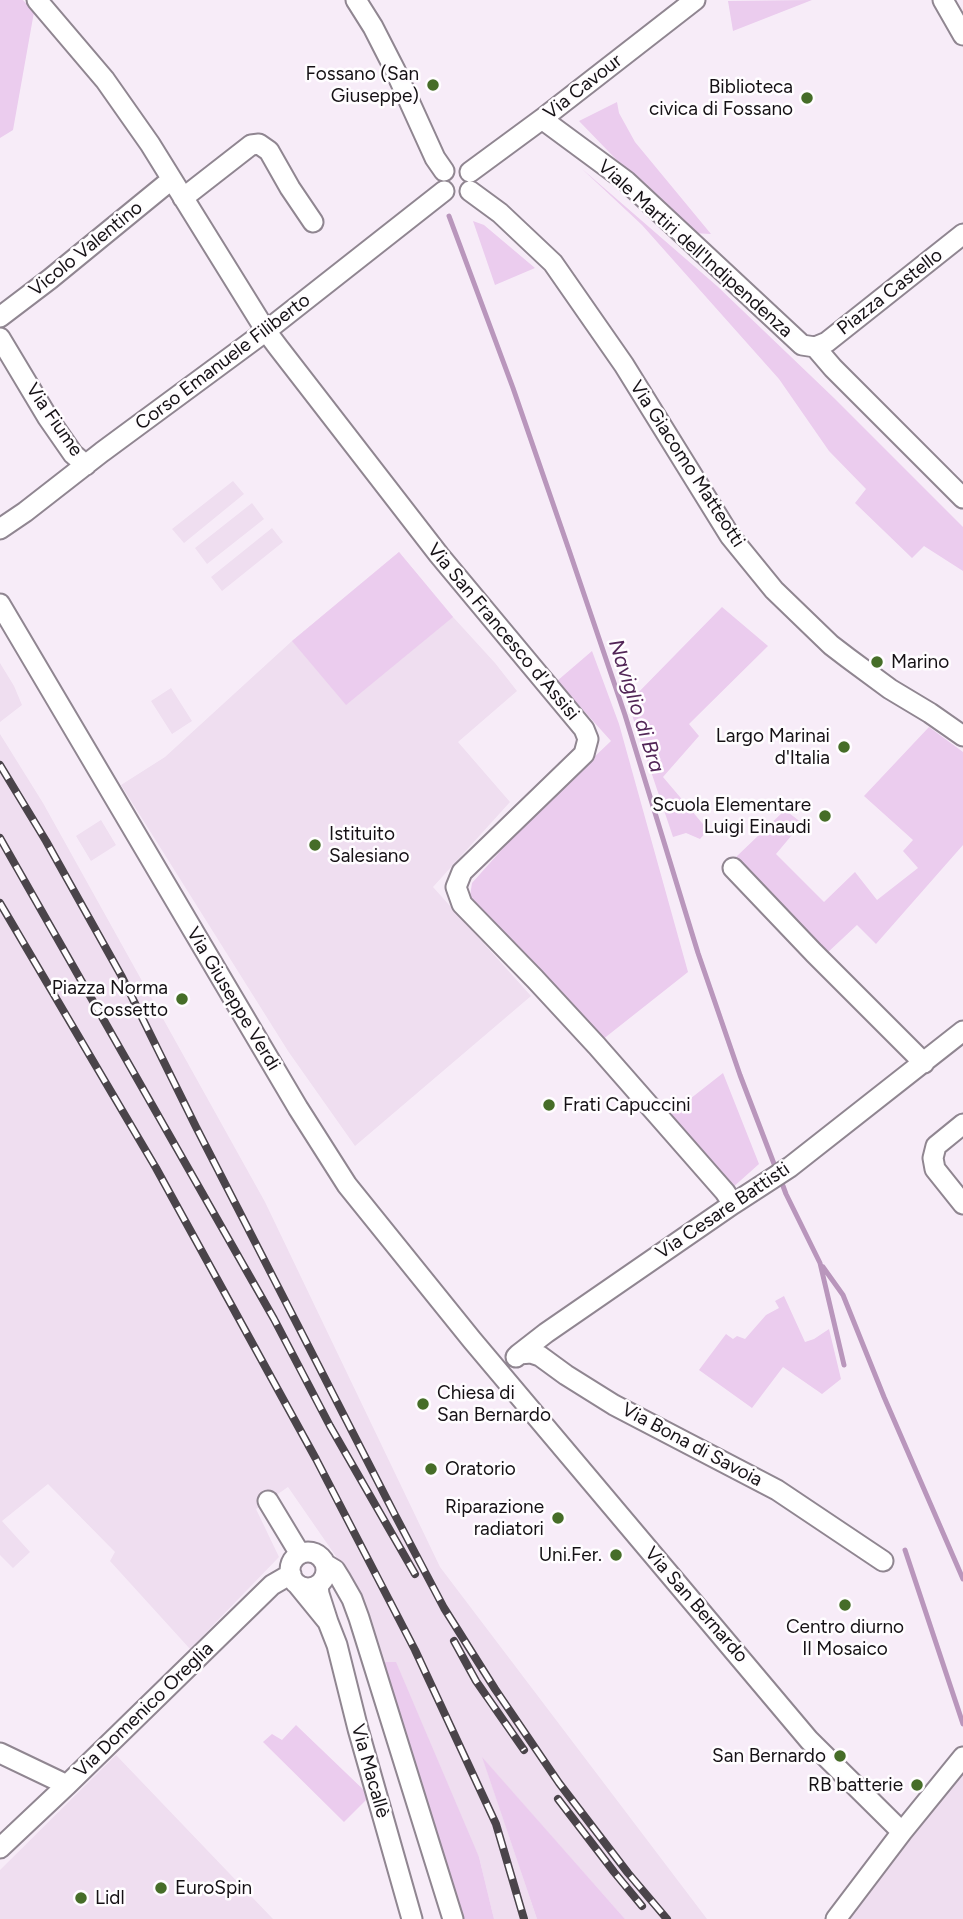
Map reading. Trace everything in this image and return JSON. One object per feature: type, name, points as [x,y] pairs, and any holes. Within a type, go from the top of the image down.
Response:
[{"type":"street","name":"Via San Francesco d'Assisi","points":[[37,0],[105,80],[150,144],[266,331],[439,555],[584,729],[588,739],[584,754],[462,872],[456,887],[461,904],[536,979],[597,1046],[733,1204]]},
{"type":"street","points":[[356,0],[384,49],[435,158],[444,171]]},
{"type":"street","points":[[943,0],[963,35]]},
{"type":"street","name":"Via Cavour","points":[[470,181],[484,163],[690,2]]},
{"type":"street","name":"Viale Martiri dell'Indipendenza","points":[[542,119],[626,181],[802,345],[815,347],[963,498]]},
{"type":"street","points":[[183,198],[251,145],[259,144],[266,148],[313,222]]},
{"type":"street","points":[[457,165],[462,166],[470,181],[457,197],[452,197],[444,191],[440,181],[444,171],[457,165]]},
{"type":"street","name":"Vicolo Valentino","points":[[0,317],[171,180]]},
{"type":"street","name":"Via Giacomo Matteotti","points":[[470,181],[553,263],[624,365],[730,536],[774,590],[839,652],[963,736]]},
{"type":"street","name":"Corso Emanuele Filiberto","points":[[0,528],[266,331],[444,191]]},
{"type":"street","name":"Piazza Castello","points":[[815,347],[827,342],[963,234]]},
{"type":"street","name":"Via Fiume","points":[[0,338],[48,418],[73,454],[86,464]]},
{"type":"street","name":"Via Giuseppe Verdi","points":[[0,604],[291,1097],[347,1185],[499,1370]]},
{"type":"street","points":[[733,867],[924,1063]]},
{"type":"street","name":"Via Cesare Battisti","points":[[519,1354],[777,1175],[963,1031]]},
{"type":"street","points":[[963,1124],[936,1146],[933,1158],[935,1169],[963,1204]]},
{"type":"street","name":"Via Bona di Savoia","points":[[519,1354],[531,1353],[540,1356],[614,1405],[777,1490],[883,1561]]},
{"type":"street","points":[[499,1370],[519,1354]]},
{"type":"street","name":"Via San Bernardo","points":[[499,1370],[809,1740],[902,1832]]},
{"type":"street","points":[[268,1500],[300,1554]]},
{"type":"street","points":[[312,1552],[323,1559],[325,1564],[326,1573],[318,1585],[307,1588],[294,1579],[292,1563],[300,1554],[312,1552]]},
{"type":"street","points":[[325,1564],[335,1570],[352,1599],[359,1618],[453,1919]]},
{"type":"street","name":"Via Macallè","points":[[294,1579],[328,1622]]},
{"type":"street","name":"Via Domenico Oreglia","points":[[0,1848],[272,1585],[294,1579]]},
{"type":"street","name":"Via Macallè","points":[[318,1585],[412,1919]]},
{"type":"street","points":[[0,1752],[67,1785]]},
{"type":"street","points":[[836,1919],[963,1757]]},
{"type":"shaded area","points":[[0,0],[23,0],[34,12],[13,130],[0,138]]},
{"type":"shaded area","points":[[812,0],[733,31],[728,1]]},
{"type":"shaded area","points":[[617,102],[619,113],[635,142],[711,234],[693,233],[638,182],[579,121]]},
{"type":"shaded area","points":[[581,168],[717,286],[963,527],[963,571],[924,546],[912,558],[855,503],[866,489],[829,451],[779,379],[642,225]]},
{"type":"shaded area","points":[[473,221],[484,225],[535,268],[495,285]]},
{"type":"shaded area","points":[[233,481],[244,494],[184,543],[172,529]]},
{"type":"shaded area","points":[[252,503],[264,519],[207,564],[195,548]]},
{"type":"shaded area","points":[[272,528],[283,542],[222,591],[211,577]]},
{"type":"shaded area","name":"Istituito Salesiano","points":[[399,552],[517,691],[458,742],[510,802],[433,887],[531,996],[355,1146],[288,1051],[121,785],[165,757],[292,641]]},
{"type":"shaded area","points":[[399,552],[453,617],[346,705],[292,641]]},
{"type":"shaded area","points":[[722,607],[768,646],[689,724],[699,736],[663,777],[708,830],[700,839],[686,833],[673,837],[628,703]]},
{"type":"shaded area","points":[[592,651],[619,724],[688,972],[602,1040],[470,896],[472,883],[530,818],[611,741],[557,681]]},
{"type":"shaded area","points":[[0,663],[22,705],[0,722]]},
{"type":"shaded area","points":[[171,688],[192,721],[172,734],[151,701]]},
{"type":"shaded area","points":[[929,727],[963,752],[963,845],[876,944],[857,925],[826,954],[736,857],[785,810],[802,823],[776,854],[824,902],[855,872],[877,900],[918,868],[903,851],[913,840],[864,796]]},
{"type":"shaded area","points":[[0,734],[43,803],[265,1202],[440,1567],[707,1919],[625,1919],[483,1759],[537,1919],[494,1919],[479,1857],[379,1662],[344,1568],[288,1487],[256,1509],[279,1557],[190,1649],[110,1561],[115,1552],[48,1484],[2,1521],[30,1552],[13,1568],[0,1555]]},
{"type":"shaded area","points":[[101,820],[116,845],[91,861],[76,836]]},
{"type":"shaded area","points":[[723,1073],[759,1164],[731,1189],[667,1117]]},
{"type":"shaded area","points":[[784,1296],[805,1342],[829,1329],[841,1379],[822,1394],[783,1367],[752,1408],[699,1370],[726,1334],[733,1339],[737,1336],[745,1339],[766,1315],[779,1308],[775,1301]]},
{"type":"shaded area","points":[[379,1662],[396,1662],[479,1857],[494,1919],[463,1919]]},
{"type":"shaded area","points":[[296,1725],[370,1796],[344,1822],[263,1742],[272,1734],[282,1740]]},
{"type":"shaded area","points":[[116,1755],[273,1919],[0,1919],[0,1870]]},
{"type":"shaded area","points":[[482,1757],[625,1919],[537,1919]]},
{"type":"shaded area","points":[[963,1773],[963,1919],[850,1919],[954,1783]]},
{"type":"waterway","name":"Naviglio di Bra","points":[[449,216],[569,550],[625,715],[698,953],[776,1169]]},
{"type":"waterway","name":"Naviglio di Bra","points":[[780,1178],[820,1263],[844,1365]]},
{"type":"waterway","points":[[823,1267],[843,1295],[963,1579]]},
{"type":"waterway","name":"Naviglio di Bra","points":[[905,1550],[963,1724]]},
{"type":"railway","points":[[0,765],[122,977],[196,1127],[444,1608],[559,1783],[667,1919]]},
{"type":"railway","points":[[0,838],[274,1319],[330,1426],[415,1574]]},
{"type":"railway","points":[[0,903],[156,1168],[316,1459],[415,1650],[496,1824],[524,1919]]},
{"type":"railway","points":[[454,1641],[476,1681],[524,1750]]},
{"type":"railway","points":[[558,1799],[642,1906]]},
{"type":"place","name":"Fossano (San Giuseppe)","points":[[433,85]]},
{"type":"place","name":"Biblioteca civica di Fossano","points":[[807,98]]},
{"type":"place","name":"Marino","points":[[877,662]]},
{"type":"place","name":"Largo Marinai d'Italia","points":[[844,747]]},
{"type":"place","name":"Scuola Elementare Luigi Einaudi","points":[[825,816]]},
{"type":"place","name":"Istituito Salesiano","points":[[315,845]]},
{"type":"place","name":"Piazza Norma Cossetto","points":[[182,999]]},
{"type":"place","name":"Frati Capuccini","points":[[549,1105]]},
{"type":"place","name":"Chiesa di San Bernardo","points":[[423,1404]]},
{"type":"place","name":"Oratorio","points":[[431,1469]]},
{"type":"place","name":"Riparazione radiatori","points":[[558,1518]]},
{"type":"place","name":"Uni.Fer.","points":[[616,1555]]},
{"type":"place","name":"Centro diurno Il Mosaico","points":[[845,1605]]},
{"type":"place","name":"San Bernardo","points":[[840,1756]]},
{"type":"place","name":"RB batterie","points":[[917,1785]]},
{"type":"place","name":"EuroSpin","points":[[161,1888]]},
{"type":"place","name":"Lidl","points":[[81,1898]]}]
